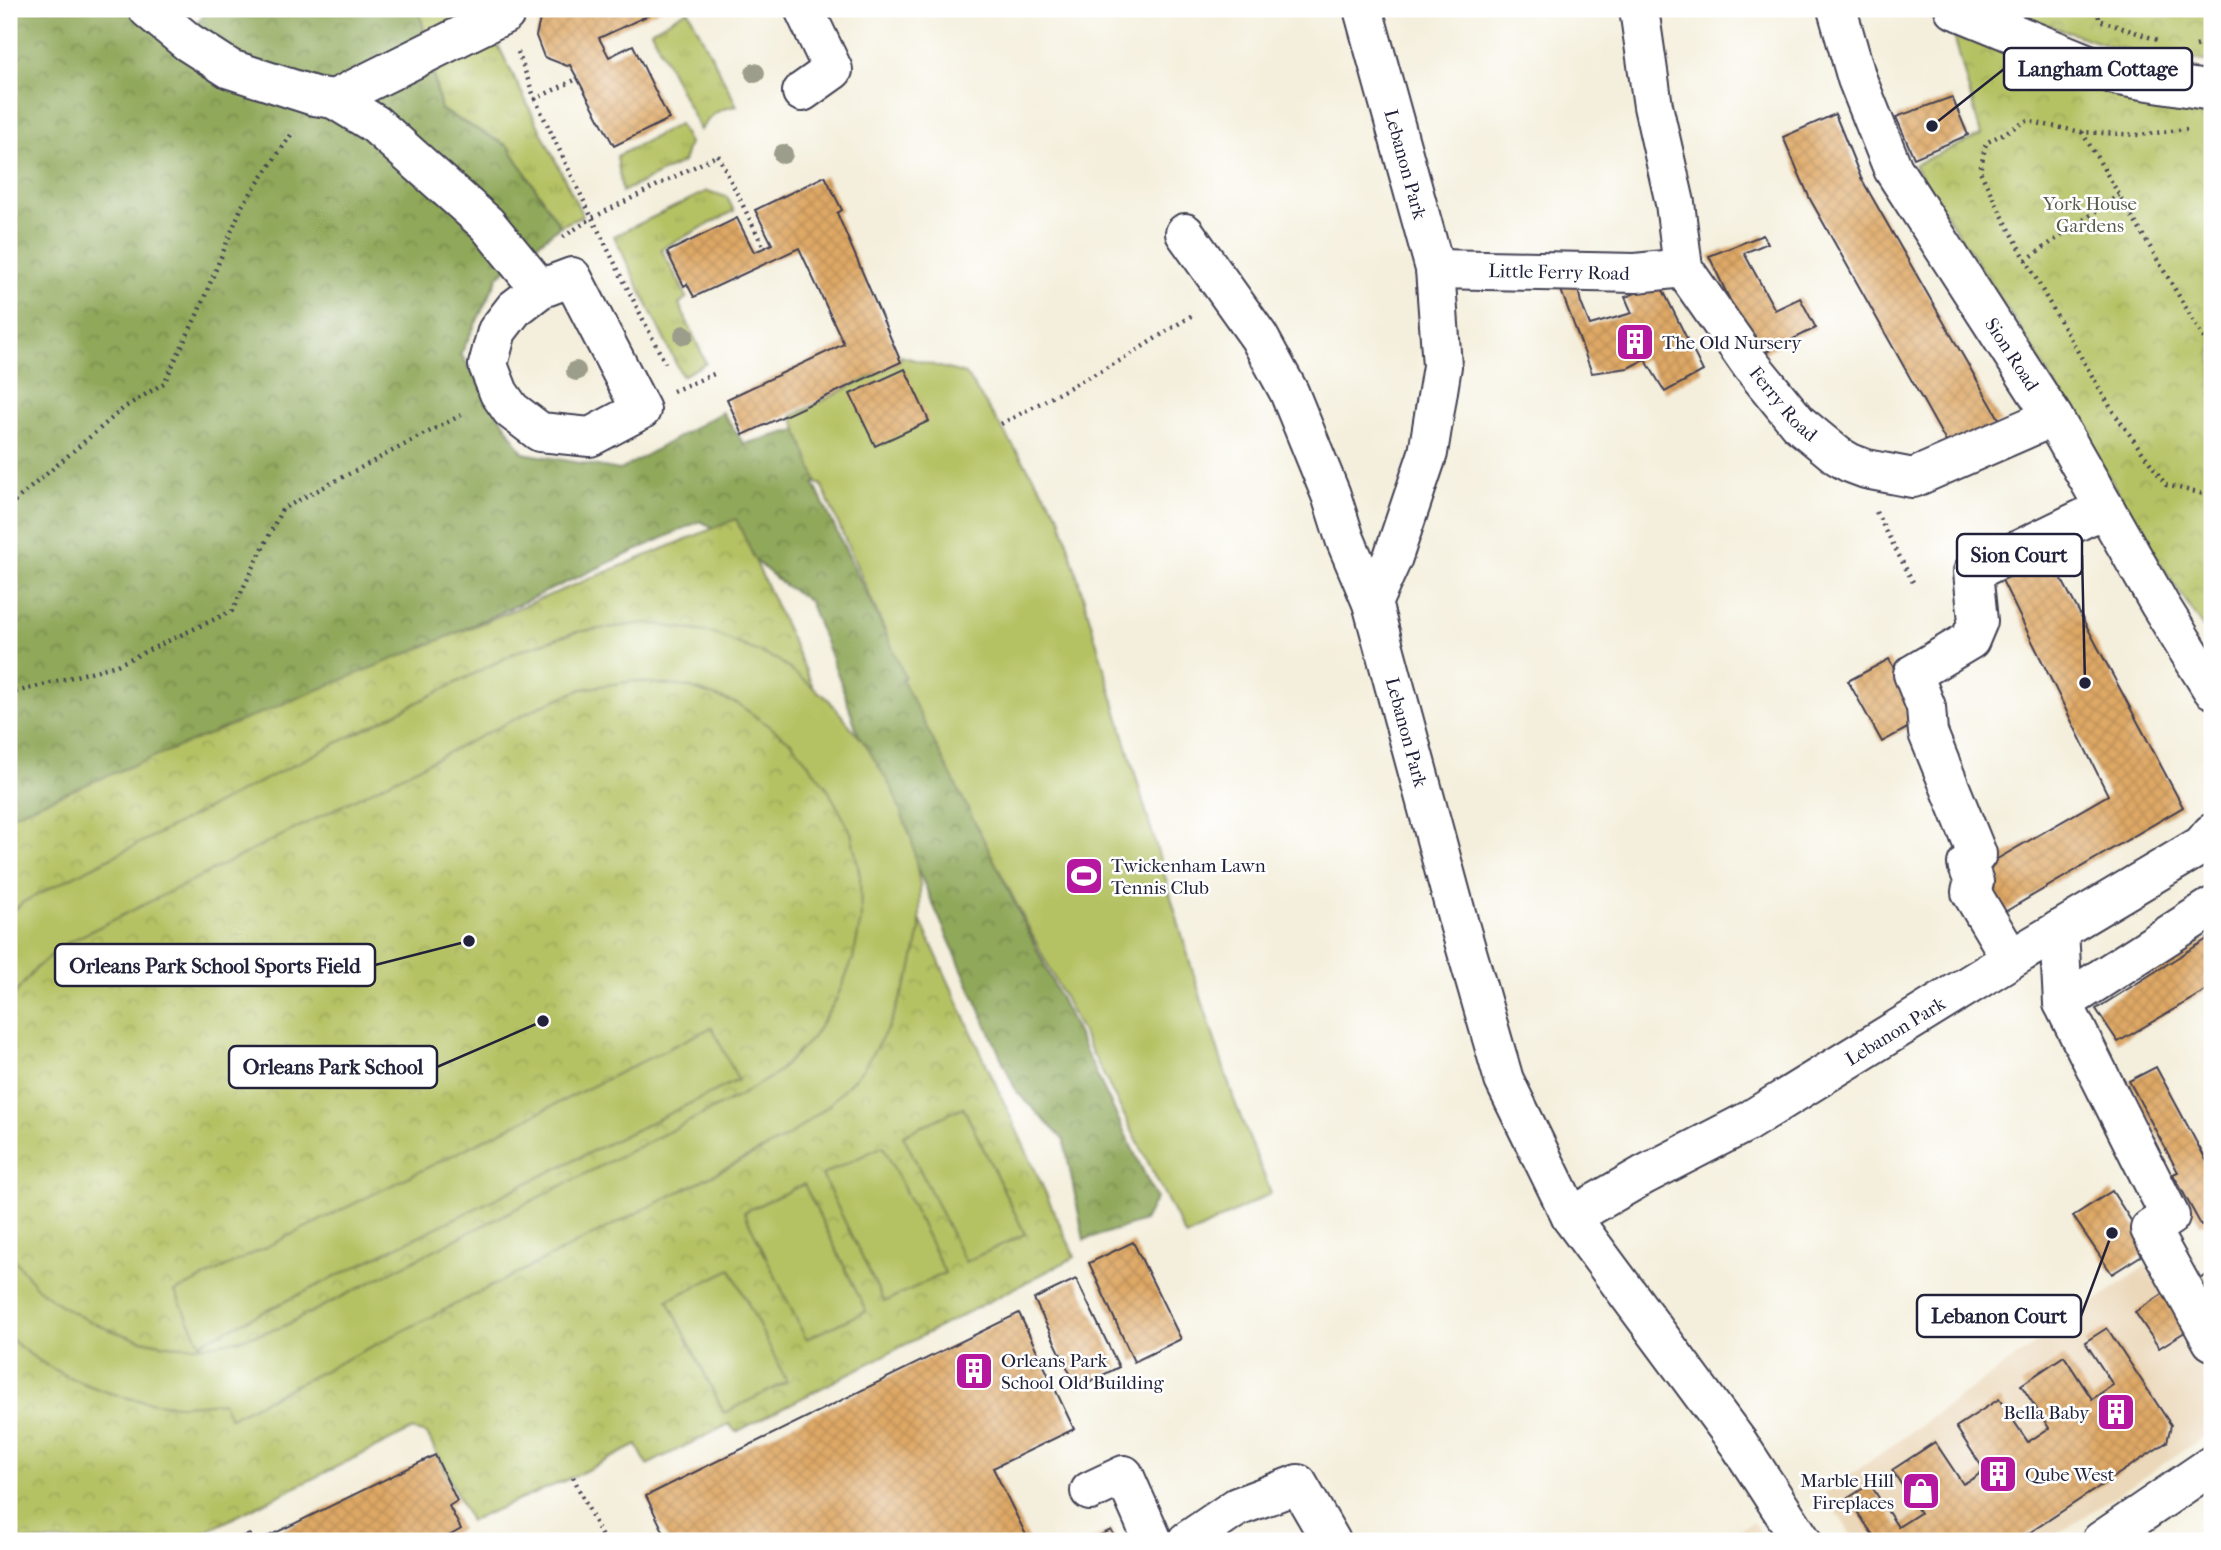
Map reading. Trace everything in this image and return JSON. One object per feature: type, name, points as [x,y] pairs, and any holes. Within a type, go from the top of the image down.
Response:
[{"type":"street","points":[[148,9],[188,42],[230,69],[324,97],[375,124],[487,224],[540,289]]},
{"type":"street","points":[[802,92],[833,70],[804,9]]},
{"type":"street","name":"Lebanon Park","points":[[1363,9],[1435,269],[1442,366],[1428,453],[1393,557],[1372,603]]},
{"type":"street","name":"Ferry Road","points":[[1639,9],[1653,106],[1675,203],[1683,268],[1749,365],[1798,423],[1850,463],[1866,469],[1913,478],[2053,417]]},
{"type":"street","name":"Sion Road","points":[[1837,9],[1857,79],[1892,169],[2053,417],[2160,605],[2212,689]]},
{"type":"street","points":[[1954,9],[2118,76],[2212,91]]},
{"type":"street","points":[[324,97],[505,14]]},
{"type":"street","name":"Lebanon Park","points":[[1185,233],[1224,284],[1259,337],[1289,392],[1372,603],[1504,1080],[1571,1217],[1739,1444],[1802,1541]]},
{"type":"street","name":"Little Ferry Road","points":[[1435,269],[1636,273],[1683,268]]},
{"type":"street","points":[[572,277],[641,410],[590,438],[540,432],[512,410],[499,393],[488,365],[497,331],[514,309],[540,289],[572,277]]},
{"type":"street","points":[[2011,959],[1971,892],[1974,882],[1967,864],[1977,854],[1928,733],[1926,707],[1913,674],[1970,640],[1978,621],[1973,572],[2105,508]]},
{"type":"street","name":"Lebanon Park","points":[[1571,1217],[1644,1175],[1747,1122],[2202,845],[2212,833]]},
{"type":"street","points":[[2063,1003],[2212,907]]},
{"type":"street","points":[[2059,930],[2063,1003],[2170,1216],[2150,1229],[2212,1341]]},
{"type":"street","points":[[2101,1541],[2212,1465]]},
{"type":"street","points":[[1090,1491],[1124,1475],[1153,1541]]},
{"type":"street","points":[[1187,1541],[1237,1507],[1298,1484],[1331,1541]]},
{"type":"path","points":[[2098,9],[2099,20],[2160,40]]},
{"type":"path","points":[[505,14],[535,99],[666,365]]},
{"type":"path","points":[[2194,47],[2212,42]]},
{"type":"path","points":[[535,99],[577,79]]},
{"type":"path","points":[[9,506],[125,407],[164,383],[197,315],[242,206],[324,97]]},
{"type":"path","points":[[2188,129],[2140,135],[2082,132],[2026,121],[1986,143],[1980,171],[2026,260],[2112,410],[2166,485],[2212,496]]},
{"type":"path","points":[[2082,132],[2210,343],[2212,352]]},
{"type":"path","points":[[565,236],[592,218],[718,155],[764,248]]},
{"type":"path","points":[[2026,260],[2119,195]]},
{"type":"path","points":[[1001,424],[1123,359],[1169,331],[1192,316],[1224,284]]},
{"type":"path","points":[[672,377],[678,389]]},
{"type":"path","points":[[9,694],[117,665],[232,611],[282,509],[499,393]]},
{"type":"path","points":[[1850,463],[1913,583]]},
{"type":"path","points":[[573,1477],[604,1541]]},
{"type":"shaded area","points":[[2155,1259],[2212,1358],[2212,1431],[2048,1541],[1855,1541],[1825,1493]]},
{"type":"shaded area","points":[[1753,1522],[1765,1541],[1720,1541]]},
{"type":"green space","points":[[9,9],[143,9],[179,47],[208,9],[419,9],[441,110],[508,146],[560,226],[499,275],[461,354],[523,453],[620,470],[722,412],[744,444],[818,424],[838,460],[814,484],[1156,1198],[1144,1221],[1084,1240],[1064,1140],[1016,1091],[859,737],[809,601],[784,585],[721,531],[700,521],[9,838]]},
{"type":"green space","points":[[419,9],[478,9],[425,34]]},
{"type":"green space","points":[[2002,9],[2212,9],[2212,62],[2111,47]]},
{"type":"green space","points":[[688,10],[737,106],[716,113],[700,130],[651,31]]},
{"type":"green space","name":"York House Gardens","points":[[1953,32],[2129,96],[2212,106],[2212,640],[2159,562],[2030,344],[1914,165],[1981,135]]},
{"type":"green space","points":[[493,35],[583,216],[560,226],[508,146],[441,110],[432,67]]},
{"type":"green space","points":[[679,124],[689,143],[683,162],[622,192],[617,156]]},
{"type":"green space","points":[[707,191],[727,197],[734,211],[661,249],[687,297],[679,304],[706,363],[682,376],[614,236]]},
{"type":"green space","name":"Twickenham Lawn Tennis Club","points":[[900,356],[966,374],[1060,517],[1192,969],[1234,1100],[1271,1193],[1186,1237],[902,679],[905,677],[821,484],[818,484],[792,416],[900,362]]},
{"type":"green space","points":[[736,519],[1075,1257],[736,1432],[729,1424],[647,1465],[637,1445],[573,1477],[470,1521],[427,1434],[411,1430],[187,1541],[11,1541],[9,816]]},
{"type":"green space","points":[[646,623],[713,633],[778,660],[829,700],[865,744],[892,789],[912,841],[920,885],[920,930],[911,972],[889,1026],[863,1069],[828,1106],[791,1134],[764,1149],[230,1418],[223,1402],[184,1405],[157,1403],[88,1385],[45,1364],[9,1337],[9,1251],[31,1281],[54,1301],[91,1322],[132,1337],[193,1346],[238,1340],[282,1327],[739,1096],[776,1074],[812,1038],[836,1000],[853,959],[861,919],[860,876],[851,832],[826,786],[791,742],[738,704],[688,687],[632,681],[582,689],[543,705],[67,943],[37,967],[9,1001],[9,915],[23,902],[519,651],[576,632]]},
{"type":"green space","points":[[712,1027],[738,1080],[200,1343],[175,1292]]},
{"type":"green space","points":[[963,1107],[1025,1234],[965,1262],[903,1135]]},
{"type":"green space","points":[[883,1146],[945,1273],[884,1302],[822,1175]]},
{"type":"green space","points":[[804,1184],[866,1311],[806,1339],[744,1212]]},
{"type":"green space","points":[[731,1269],[787,1382],[724,1413],[668,1300]]},
{"type":"building","points":[[555,9],[662,9],[599,38],[609,57],[633,45],[669,119],[614,146],[570,65],[544,57],[536,36],[541,15]]},
{"type":"building","points":[[1952,97],[1968,135],[1914,158],[1896,117]]},
{"type":"building","points":[[1835,114],[1861,178],[2001,422],[1950,449],[1810,199],[1783,137]]},
{"type":"building","points":[[825,176],[842,210],[837,213],[901,362],[743,435],[727,399],[844,344],[799,248],[694,297],[687,284],[684,286],[667,252],[737,218],[754,252],[764,248],[772,244],[755,210]]},
{"type":"building","points":[[1763,235],[1768,243],[1744,253],[1775,310],[1800,298],[1816,328],[1762,354],[1743,328],[1709,256]]},
{"type":"building","name":"The Old Nursery","points":[[1577,284],[1590,325],[1632,313],[1625,297],[1660,284],[1703,371],[1665,392],[1645,359],[1628,368],[1592,373],[1559,285]]},
{"type":"building","points":[[905,369],[929,421],[875,446],[850,394]]},
{"type":"building","points":[[2046,550],[2183,807],[2003,913],[1978,870],[2108,795],[1998,572]]},
{"type":"building","points":[[1889,659],[1922,720],[1882,742],[1848,681]]},
{"type":"building","points":[[2212,936],[2212,987],[2118,1042],[2096,1009]]},
{"type":"building","points":[[2156,1067],[2212,1171],[2212,1219],[2201,1225],[2173,1174],[2178,1172],[2129,1081]]},
{"type":"building","points":[[2112,1191],[2150,1250],[2112,1274],[2073,1216]]},
{"type":"building","points":[[1133,1242],[1181,1339],[1134,1362],[1089,1263]]},
{"type":"building","points":[[2212,1271],[2212,1318],[2190,1287]]},
{"type":"building","points":[[1076,1279],[1119,1367],[1077,1388],[1034,1299]]},
{"type":"building","points":[[2169,1290],[2193,1327],[2159,1348],[2135,1312]]},
{"type":"building","name":"Orleans Park School Old Building","points":[[1019,1313],[1074,1429],[993,1468],[1029,1541],[668,1541],[646,1496]]},
{"type":"building","points":[[2107,1328],[2171,1425],[2167,1442],[2017,1541],[1877,1541],[1848,1498],[1870,1484],[1898,1527],[1920,1513],[1892,1470],[1935,1442],[1963,1484],[1974,1478],[1984,1470],[1956,1427],[1999,1399],[2028,1442],[2049,1428],[2021,1385],[2064,1356],[2092,1399],[2113,1385],[2085,1342]]},
{"type":"building","points":[[435,1455],[457,1501],[449,1506],[461,1529],[440,1541],[269,1541],[267,1537]]},
{"type":"building","points":[[1111,1530],[1117,1541],[1088,1541]]},
{"type":"building","points":[[250,1534],[253,1541],[229,1541]]},
{"type":"place","name":"Langham Cottage","points":[[1932,126]]},
{"type":"place","name":"The Old Nursery","points":[[1635,342]]},
{"type":"place","name":"Sion Court","points":[[2085,683]]},
{"type":"place","name":"Twickenham Lawn Tennis Club","points":[[1084,876]]},
{"type":"place","name":"Orleans Park School Sports Field","points":[[469,941]]},
{"type":"place","name":"Orleans Park School","points":[[543,1021]]},
{"type":"place","name":"Lebanon Court","points":[[2112,1233]]},
{"type":"place","name":"Orleans Park School Old Building","points":[[974,1371]]},
{"type":"place","name":"Bella Baby","points":[[2116,1412]]},
{"type":"place","name":"Qube West","points":[[1998,1474]]},
{"type":"place","name":"Marble Hill Fireplaces","points":[[1921,1491]]}]
